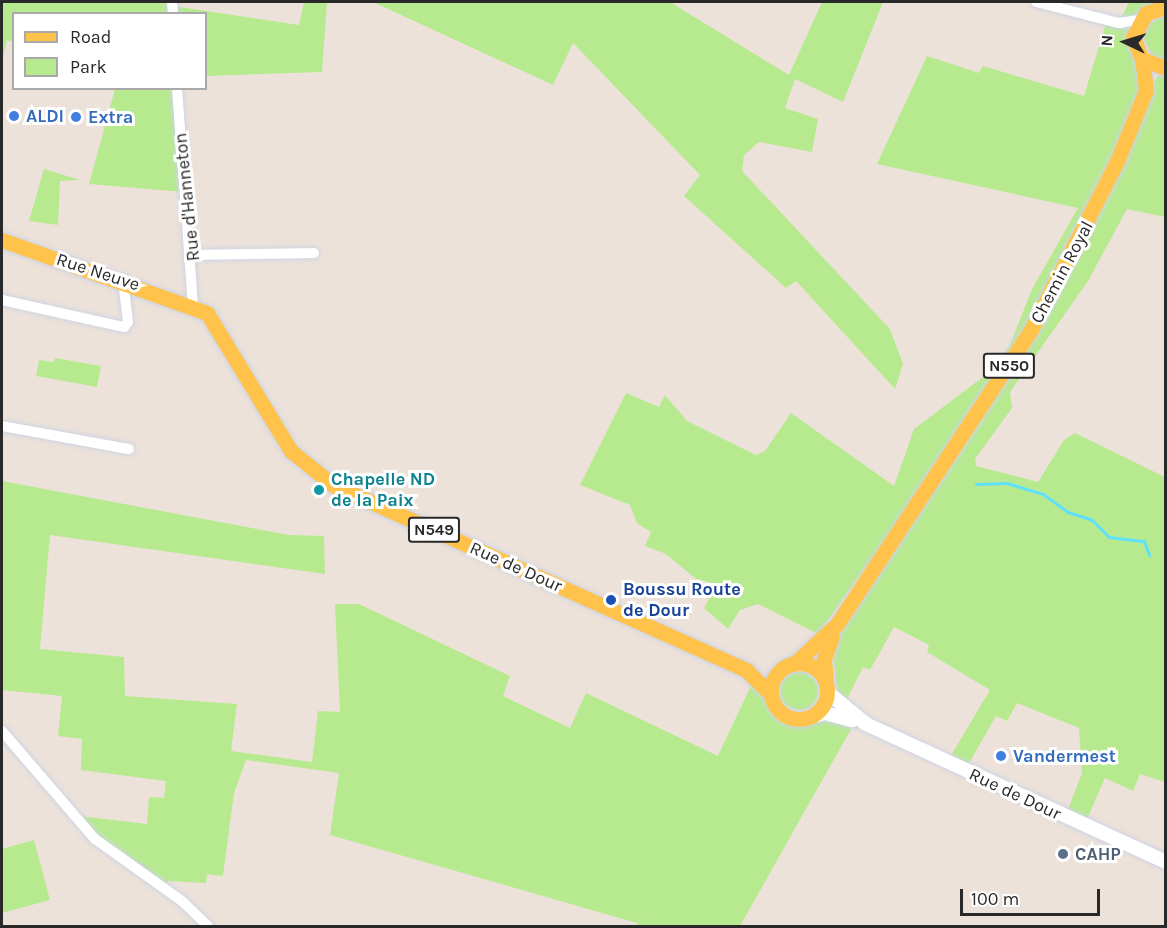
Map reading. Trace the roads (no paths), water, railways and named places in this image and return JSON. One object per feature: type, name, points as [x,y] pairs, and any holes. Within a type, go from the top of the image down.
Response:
[{"type":"main road","points":[[1146,90],[1142,59],[1133,37],[1139,20],[1165,6]]},
{"type":"main road","points":[[1142,59],[1166,68]]},
{"type":"main road","name":"Chemin Royal","points":[[826,687],[824,659],[837,624],[1031,330],[1095,209],[1146,90],[1166,68]]},
{"type":"main road","name":"Rue Neuve","points":[[2,240],[193,306]]},
{"type":"main road","name":"Rue de Dour","points":[[193,306],[211,317],[291,451],[316,475],[746,670],[771,694]]},
{"type":"main road","name":"Chemin Royal","points":[[789,666],[837,624]]},
{"type":"main road","points":[[789,666],[817,669],[826,687],[866,724],[835,714],[810,717],[784,715],[771,694],[789,666]]},
{"type":"main road","name":"Rue de Dour","points":[[746,670],[789,666]]},
{"type":"main road","points":[[810,717],[822,707],[826,687]]},
{"type":"main road","name":"Rue de Dour","points":[[866,724],[1166,862]]},
{"type":"street","points":[[1036,2],[1119,23],[1139,20]]},
{"type":"street","points":[[1119,23],[1133,37]]},
{"type":"street","name":"Rue d'Hanneton","points":[[177,90],[192,255],[193,306]]},
{"type":"street","points":[[192,255],[314,253]]},
{"type":"street","points":[[2,300],[124,327],[123,280]]},
{"type":"street","points":[[2,426],[129,449]]},
{"type":"street","points":[[2,731],[95,839],[182,901],[208,927]]},
{"type":"waterway","points":[[976,484],[1007,483],[1043,494],[1068,512],[1092,520],[1109,537],[1144,541],[1149,555]]},
{"type":"place","name":"ALDI","points":[[14,116]]},
{"type":"place","name":"Extra","points":[[76,117]]},
{"type":"place","name":"Chapelle ND de la Paix","points":[[319,490]]},
{"type":"place","name":"Boussu Route de Dour","points":[[611,600]]},
{"type":"place","name":"Vandermest","points":[[1001,756]]},
{"type":"place","name":"CAHP","points":[[1063,854]]}]
